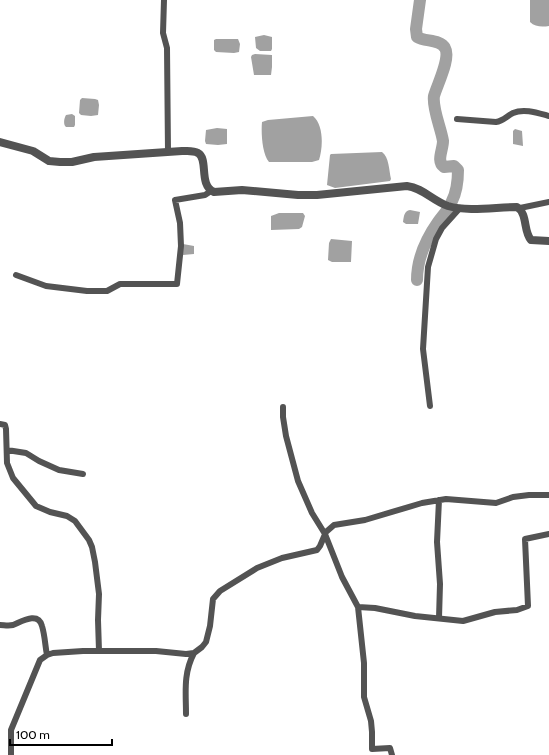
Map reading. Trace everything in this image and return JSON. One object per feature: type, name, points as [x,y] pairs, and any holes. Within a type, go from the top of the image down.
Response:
[{"type":"street","points":[[164,0],[163,33],[167,48],[166,94],[169,123],[168,152]]},
{"type":"street","points":[[457,119],[500,122],[513,114],[520,112],[539,113],[549,116]]},
{"type":"street","points":[[0,142],[33,151],[49,161],[60,162],[72,162],[90,157],[192,151],[201,155],[205,178],[211,191]]},
{"type":"street","points":[[16,276],[46,286],[87,291],[107,291],[120,284],[177,284],[181,246],[180,223],[175,200],[204,195],[211,191],[242,190],[298,195],[317,195],[407,186],[422,190],[443,204],[457,208],[520,208],[549,202]]},
{"type":"street","points":[[430,406],[423,349],[428,267],[436,239],[442,228],[457,208]]},
{"type":"street","points":[[520,208],[523,213],[528,237],[531,240],[549,241]]},
{"type":"street","points":[[283,407],[286,436],[298,481],[312,513],[325,534],[342,577],[358,608],[364,663],[364,697],[371,721],[372,749],[390,748],[392,755]]},
{"type":"street","points":[[0,424],[4,425],[6,429],[7,463],[13,478],[36,506],[50,512],[67,516],[75,522],[89,540],[94,554],[99,594],[99,651]]},
{"type":"street","points":[[7,450],[26,453],[39,462],[59,470],[83,474]]},
{"type":"street","points":[[186,714],[186,678],[189,664],[194,653],[206,642],[210,626],[213,599],[220,591],[257,568],[282,558],[317,550],[329,528],[334,525],[365,520],[438,500],[459,499],[496,503],[513,497],[529,494],[549,495]]},
{"type":"street","points":[[438,500],[437,542],[440,584],[438,618]]},
{"type":"street","points":[[358,608],[375,608],[415,616],[463,621],[495,612],[518,610],[528,606],[525,539],[549,534]]},
{"type":"street","points":[[0,625],[11,625],[31,618],[38,620],[42,626],[48,654]]},
{"type":"street","points":[[11,755],[11,730],[40,660],[48,654],[99,651],[194,653]]},
{"type":"shaded area","points":[[530,0],[549,0],[549,26],[534,25],[530,22]]},
{"type":"shaded area","points":[[264,35],[272,37],[271,51],[260,51],[256,48],[255,37]]},
{"type":"shaded area","points":[[238,39],[240,44],[239,52],[216,52],[214,50],[214,40]]},
{"type":"shaded area","points":[[255,54],[272,55],[271,75],[254,75],[251,57]]},
{"type":"shaded area","points":[[82,98],[98,100],[98,115],[81,115],[79,113],[80,100]]},
{"type":"shaded area","points":[[72,114],[75,116],[75,125],[74,127],[66,127],[64,123],[65,116]]},
{"type":"shaded area","points":[[313,116],[317,120],[322,137],[319,160],[312,162],[269,162],[263,148],[262,122],[268,120]]},
{"type":"shaded area","points":[[217,128],[227,129],[227,144],[206,144],[206,130]]},
{"type":"shaded area","points":[[515,129],[522,131],[523,146],[513,144],[513,131]]},
{"type":"shaded area","points":[[382,152],[387,160],[391,179],[390,181],[335,188],[327,185],[331,154]]},
{"type":"shaded area","points":[[410,210],[420,212],[418,224],[406,224],[403,222],[405,213]]},
{"type":"shaded area","points":[[279,213],[303,213],[305,216],[302,227],[299,229],[271,230],[271,216]]},
{"type":"shaded area","points":[[331,239],[352,241],[351,262],[332,262],[328,260],[329,243]]},
{"type":"shaded area","points":[[183,244],[194,246],[194,254],[183,255]]},
{"type":"waterway","points":[[417,280],[420,257],[426,242],[449,207],[454,197],[458,178],[458,170],[454,166],[444,167],[440,162],[443,141],[435,112],[434,96],[445,65],[446,52],[445,48],[440,43],[417,37],[416,29],[420,0]]}]
